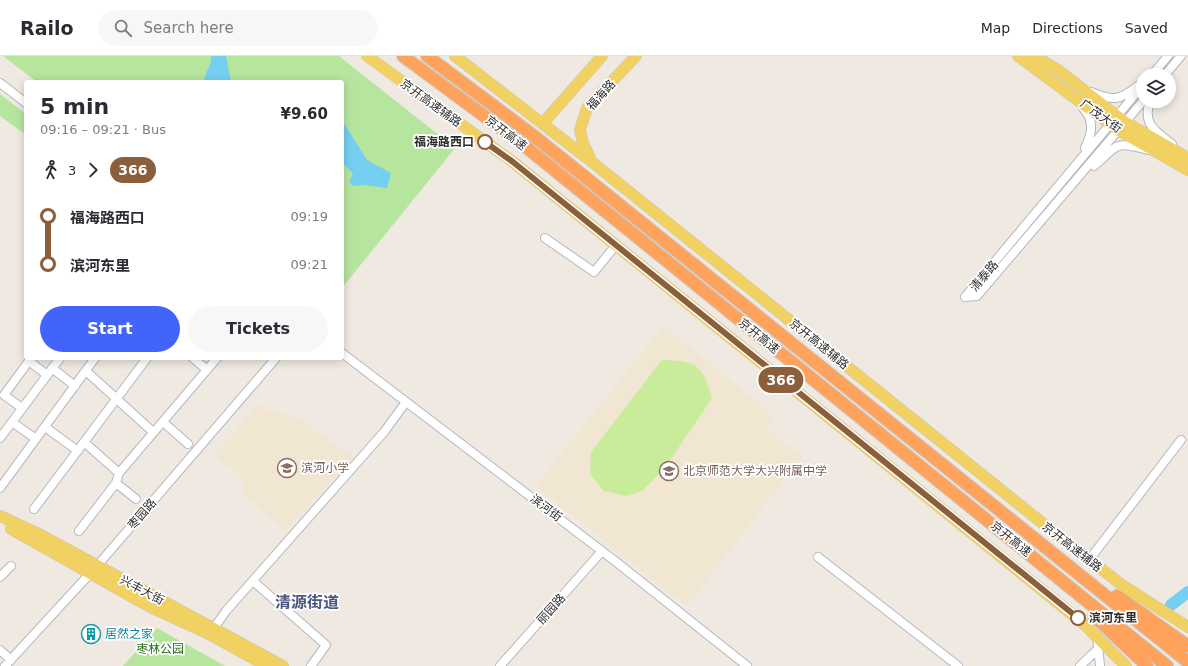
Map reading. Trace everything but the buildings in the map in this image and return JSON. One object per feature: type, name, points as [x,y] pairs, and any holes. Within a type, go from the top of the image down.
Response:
[{"type":"highway","name":"京开高速","points":[[403,56],[526,147],[1048,570],[1122,636],[1155,656],[1167,666]]},
{"type":"highway","name":"京开高速","points":[[427,56],[540,141],[1059,558],[1169,639]]},
{"type":"highway","points":[[1122,636],[1147,666]]},
{"type":"highway","points":[[1169,639],[1188,646]]},
{"type":"highway","points":[[1169,639],[1188,662]]},
{"type":"main road","name":"京开高速辅路","points":[[367,56],[513,162],[1097,636],[1126,666]]},
{"type":"main road","name":"京开高速辅路","points":[[455,56],[543,123],[1089,560],[1122,585],[1185,625]]},
{"type":"main road","name":"福海路","points":[[543,123],[602,56]]},
{"type":"main road","name":"福海路","points":[[592,162],[583,143],[580,130],[586,108],[636,56]]},
{"type":"main road","name":"广茂大街","points":[[1018,56],[1064,89],[1118,123],[1159,153],[1188,170]]},
{"type":"main road","name":"广茂大街","points":[[1034,56],[1058,70],[1118,123],[1188,157]]},
{"type":"main road","name":"兴丰大街","points":[[0,516],[93,570],[152,608],[207,633],[266,666]]},
{"type":"main road","name":"兴丰大街","points":[[0,523],[93,570],[214,628],[283,666]]},
{"type":"street","points":[[1157,68],[1168,56]]},
{"type":"street","points":[[1171,68],[1181,56]]},
{"type":"street","points":[[0,82],[24,102]]},
{"type":"street","points":[[1079,87],[1105,98],[1116,99],[1124,97],[1136,87]]},
{"type":"street","points":[[1064,89],[1090,115],[1092,124],[1090,138],[1079,160]]},
{"type":"street","name":"清泰路","points":[[1136,96],[1118,123],[1077,178],[977,296],[965,297],[1049,199],[1079,160],[1118,123],[1136,107]]},
{"type":"street","points":[[1148,108],[1148,121],[1153,128],[1188,157]]},
{"type":"street","points":[[1077,178],[1096,165],[1115,146],[1129,145],[1159,153]]},
{"type":"street","points":[[545,238],[594,272],[616,245]]},
{"type":"street","name":"滨河街","points":[[344,355],[602,551],[747,666]]},
{"type":"street","points":[[1,435],[59,360]]},
{"type":"street","points":[[0,488],[95,360]]},
{"type":"street","points":[[34,509],[145,360]]},
{"type":"street","points":[[195,360],[207,370]]},
{"type":"street","points":[[79,531],[116,483],[119,473],[215,360]]},
{"type":"street","name":"枣园路","points":[[8,663],[93,570],[274,360]]},
{"type":"street","points":[[22,408],[4,395],[29,362],[75,386]]},
{"type":"street","points":[[86,372],[153,432]]},
{"type":"street","points":[[214,628],[226,611],[384,432],[406,402]]},
{"type":"street","points":[[12,422],[36,438]]},
{"type":"street","points":[[164,422],[188,444]]},
{"type":"street","points":[[45,427],[78,451]]},
{"type":"street","points":[[1089,560],[1181,440]]},
{"type":"street","points":[[84,442],[119,473]]},
{"type":"street","points":[[116,483],[136,499]]},
{"type":"street","name":"丽园路","points":[[500,666],[602,551]]},
{"type":"street","points":[[818,557],[958,666]]},
{"type":"street","points":[[0,577],[10,566]]},
{"type":"street","points":[[253,581],[326,645],[311,666]]},
{"type":"street","points":[[1097,636],[1100,666]]},
{"type":"street","points":[[1080,666],[1098,649]]},
{"type":"street","points":[[0,650],[8,663]]},
{"type":"shaded area","name":"北京师范大学大兴附属中学","points":[[664,326],[774,416],[765,428],[802,456],[687,606],[536,486]]},
{"type":"shaded area","name":"滨河小学","points":[[259,404],[269,411],[294,416],[354,457],[285,530],[244,495],[243,479],[214,455]]},
{"type":"green space","points":[[3,56],[339,56],[455,148],[344,286],[344,80],[34,80]]},
{"type":"green space","points":[[0,94],[24,112],[24,134],[0,116]]},
{"type":"green space","points":[[662,360],[683,362],[696,367],[705,378],[712,398],[664,469],[642,491],[627,496],[604,491],[590,474],[591,452]]},
{"type":"green space","name":"枣林公园","points":[[157,628],[225,666],[123,666]]},
{"type":"water","points":[[211,56],[226,56],[231,80],[204,80]]},
{"type":"water","points":[[344,123],[367,160],[391,173],[387,188],[363,185],[354,186],[349,182],[353,174],[345,165]]},
{"type":"waterway","points":[[1171,605],[1188,592]]},
{"type":"bus line","name":"366","points":[[485,142],[513,162],[1078,618]]},
{"type":"place","name":"福海路西口","points":[[485,142]]},
{"type":"place","name":"滨河小学","points":[[287,468]]},
{"type":"place","name":"北京师范大学大兴附属中学","points":[[669,471]]},
{"type":"place","name":"滨河东里","points":[[1078,618]]},
{"type":"place","name":"居然之家","points":[[91,634]]},
{"type":"district","name":"清源街道","points":[[307,602]]}]
